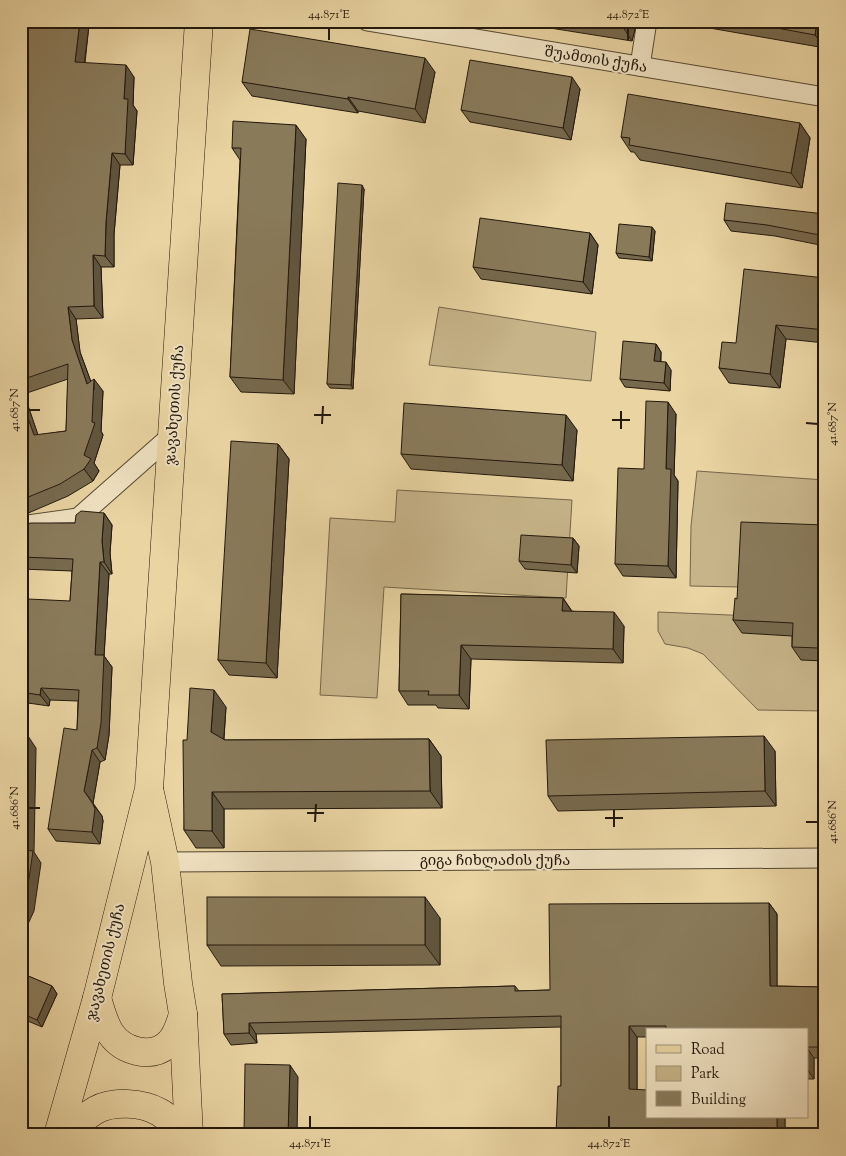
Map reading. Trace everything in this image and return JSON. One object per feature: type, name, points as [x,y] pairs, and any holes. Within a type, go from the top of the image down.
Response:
[{"type":"main road","name":"ჯავახეთის ქუჩა","points":[[58,1135],[97,998],[149,789],[199,21]]},
{"type":"main road","name":"ჯავახეთის ქუჩა","points":[[149,789],[165,862],[183,1014],[189,1135]]},
{"type":"main road","points":[[97,998],[104,1023],[112,1036],[126,1049],[149,1052],[166,1046],[178,1028],[183,1014]]},
{"type":"main road","points":[[66,1135],[80,1120],[97,1109],[111,1104],[145,1106],[160,1112],[172,1122],[180,1135]]},
{"type":"street","name":"შუამთის ქუჩა","points":[[367,21],[825,96]]},
{"type":"street","points":[[640,66],[647,21]]},
{"type":"street","points":[[21,526],[78,518],[172,435]]},
{"type":"street","name":"გიგა ჩიხლაძის ქუჩა","points":[[165,862],[825,858]]},
{"type":"green space","points":[[439,307],[596,332],[591,381],[429,365]]},
{"type":"green space","points":[[697,471],[825,480],[825,529],[740,587],[690,586],[691,526]]},
{"type":"green space","points":[[397,490],[572,500],[566,598],[384,587],[377,698],[320,695],[330,518],[395,522]]},
{"type":"green space","points":[[658,612],[825,619],[825,711],[758,710],[703,654],[688,648],[665,644],[658,631]]},
{"type":"building","points":[[21,21],[80,21],[75,62],[126,65],[124,99],[128,99],[125,154],[112,153],[105,256],[93,255],[94,306],[68,307],[72,340],[87,384],[94,379],[92,422],[95,423],[84,455],[91,459],[84,469],[60,484],[21,500],[21,399],[34,435],[66,431],[68,364],[21,380]]},
{"type":"building","points":[[584,21],[624,21],[623,27]]},
{"type":"building","points":[[739,21],[817,21],[815,35]]},
{"type":"building","points":[[250,29],[425,58],[415,109],[348,97],[348,99],[242,82]]},
{"type":"building","points":[[470,60],[572,77],[563,128],[461,110]]},
{"type":"building","points":[[628,94],[800,123],[791,173],[629,145],[630,138],[621,137]]},
{"type":"building","points":[[233,121],[296,125],[283,380],[230,377],[241,148],[232,148]]},
{"type":"building","points":[[338,183],[362,185],[351,385],[327,384]]},
{"type":"building","points":[[726,203],[825,214],[825,236],[767,225],[724,220]]},
{"type":"building","points":[[480,218],[590,233],[583,282],[473,267]]},
{"type":"building","points":[[619,224],[652,227],[649,257],[616,253]]},
{"type":"building","points":[[744,269],[825,278],[825,330],[776,325],[770,374],[719,368],[722,342],[736,343]]},
{"type":"building","points":[[623,341],[656,344],[654,361],[666,362],[664,383],[620,379]]},
{"type":"building","points":[[646,401],[668,402],[666,469],[671,469],[668,566],[615,564],[618,468],[644,469]]},
{"type":"building","points":[[404,403],[566,415],[562,465],[401,454]]},
{"type":"building","points":[[231,441],[278,444],[266,663],[218,660]]},
{"type":"building","points":[[81,511],[104,513],[102,541],[104,562],[100,562],[95,655],[104,655],[101,723],[97,748],[92,750],[84,791],[95,809],[92,832],[48,829],[64,728],[77,730],[79,690],[41,688],[40,695],[21,692],[21,634],[26,634],[28,599],[70,601],[73,559],[21,557],[21,524],[75,523],[76,515]]},
{"type":"building","points":[[741,522],[825,525],[825,623],[819,623],[818,648],[792,647],[793,623],[733,620],[735,598],[737,599]]},
{"type":"building","points":[[521,535],[573,538],[571,565],[519,561]]},
{"type":"building","points":[[401,594],[563,598],[562,611],[614,612],[613,649],[461,645],[459,695],[428,695],[429,691],[399,691]]},
{"type":"building","points":[[190,688],[214,690],[211,732],[225,740],[429,739],[430,791],[212,792],[212,831],[184,830],[183,740],[187,740]]},
{"type":"building","points":[[21,736],[28,736],[25,850],[33,851],[26,899],[21,910]]},
{"type":"building","points":[[764,736],[765,791],[548,796],[546,740]]},
{"type":"building","points":[[824,736],[825,736],[825,779]]},
{"type":"building","points":[[207,897],[425,897],[425,945],[207,945]]},
{"type":"building","points":[[769,903],[770,986],[824,987],[823,903],[825,903],[825,1047],[808,1047],[808,1028],[666,1028],[666,1026],[629,1026],[629,1089],[646,1090],[646,1118],[777,1118],[777,1135],[556,1134],[558,1086],[561,1086],[561,1016],[249,1023],[249,1033],[224,1034],[222,994],[515,986],[515,991],[550,990],[549,904]]},
{"type":"building","points":[[21,973],[52,986],[37,1020],[21,1013]]},
{"type":"building","points":[[245,1064],[290,1065],[288,1135],[244,1135]]}]
